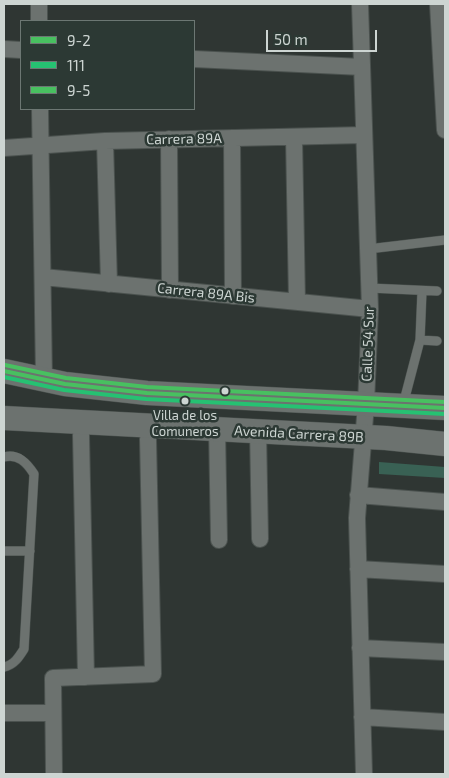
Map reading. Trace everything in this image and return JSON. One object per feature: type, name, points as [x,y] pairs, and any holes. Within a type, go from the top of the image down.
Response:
[{"type":"main road","points":[[4,371],[44,380],[147,394],[445,408]]},
{"type":"main road","name":"Avenida Carrera 89B","points":[[4,418],[362,437],[445,444]]},
{"type":"street","points":[[39,4],[39,20]]},
{"type":"street","name":"Calle 54 Sur","points":[[360,4],[370,309],[366,404],[357,518],[364,774]]},
{"type":"street","points":[[438,4],[445,130]]},
{"type":"street","points":[[4,49],[20,50]]},
{"type":"street","points":[[195,59],[362,67]]},
{"type":"street","points":[[40,110],[44,380]]},
{"type":"street","name":"Carrera 89A","points":[[4,148],[105,141],[364,135]]},
{"type":"street","points":[[294,137],[297,302]]},
{"type":"street","points":[[232,138],[233,296]]},
{"type":"street","points":[[169,139],[170,290]]},
{"type":"street","points":[[105,141],[109,284]]},
{"type":"street","name":"Carrera 89A Bis","points":[[43,277],[370,309]]},
{"type":"street","points":[[217,429],[219,540]]},
{"type":"street","points":[[258,431],[260,539]]},
{"type":"street","points":[[81,436],[86,677]]},
{"type":"street","points":[[54,774],[53,678],[153,674],[148,439]]},
{"type":"street","points":[[358,494],[445,502]]},
{"type":"street","points":[[358,569],[445,574]]},
{"type":"street","points":[[360,648],[445,652]]},
{"type":"street","points":[[4,714],[53,713]]},
{"type":"street","points":[[362,716],[445,722]]},
{"type":"lane","points":[[368,249],[445,240]]},
{"type":"lane","points":[[369,288],[437,291]]},
{"type":"lane","points":[[403,406],[420,340],[422,291]]},
{"type":"lane","points":[[420,340],[437,341]]},
{"type":"lane","points":[[4,457],[19,458],[27,463],[34,474],[24,649],[18,659],[10,666],[4,667]]},
{"type":"lane","points":[[4,551],[30,551]]},
{"type":"green space","points":[[379,462],[445,467],[445,478],[379,474]]},
{"type":"transit line","name":"9-5","points":[[5,365],[66,378],[147,387],[445,402]]},
{"type":"transit line","name":"9-2","points":[[4,371],[65,384],[147,393],[445,408]]},
{"type":"transit line","name":"111","points":[[4,377],[64,390],[146,399],[445,414]]},
{"type":"place","name":"Villa de los Comuneros","points":[[185,401]]}]
